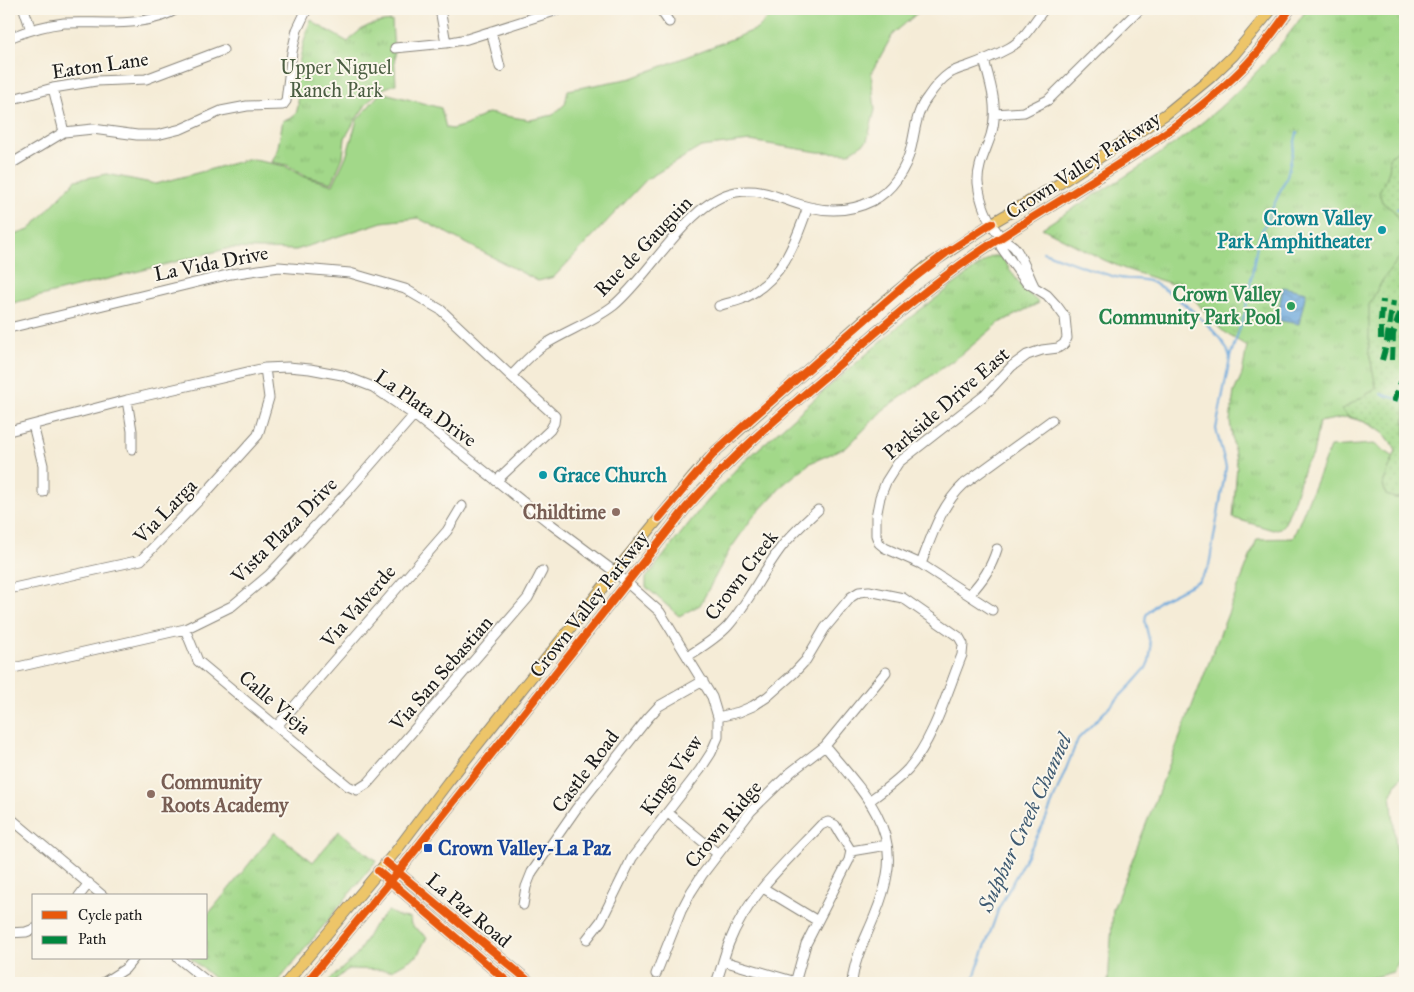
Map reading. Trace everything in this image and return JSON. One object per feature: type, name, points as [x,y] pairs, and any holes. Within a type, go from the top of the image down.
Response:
[{"type":"main road","name":"Crown Valley Parkway","points":[[286,983],[386,862],[615,572],[716,451],[906,284],[946,253],[992,223],[1059,184],[1166,114],[1233,56],[1272,9]]},
{"type":"main road","name":"Crown Valley Parkway","points":[[306,983],[398,872],[686,508],[737,454],[913,300],[1001,238],[1126,160],[1192,113],[1243,68],[1290,9]]},
{"type":"main road","name":"La Paz Road","points":[[386,862],[531,983]]},
{"type":"main road","name":"La Paz Road","points":[[378,871],[509,983]]},
{"type":"street","points":[[24,9],[31,30]]},
{"type":"street","points":[[9,38],[31,30],[63,23],[111,24],[145,20],[177,9]]},
{"type":"street","points":[[9,165],[64,132],[93,129],[137,135],[157,135],[181,129],[221,111],[247,106],[283,105],[286,102],[290,64],[297,30],[306,9]]},
{"type":"street","points":[[440,9],[446,43]]},
{"type":"street","points":[[395,48],[467,39],[558,9]]},
{"type":"street","points":[[660,9],[668,22]]},
{"type":"street","name":"Rue de Gauguin","points":[[511,376],[542,346],[613,306],[633,286],[696,213],[714,200],[735,192],[762,191],[808,207],[831,210],[852,208],[873,201],[889,189],[902,171],[911,149],[916,124],[925,100],[950,73],[1011,48],[1023,38],[1044,9]]},
{"type":"street","points":[[995,114],[1024,112],[1048,100],[1140,9]]},
{"type":"street","points":[[491,31],[500,67]]},
{"type":"street","name":"Eaton Lane","points":[[9,100],[53,88],[96,81],[146,79],[223,50]]},
{"type":"street","points":[[984,60],[992,87],[995,114],[991,135],[981,158],[978,182],[983,206],[1001,238]]},
{"type":"street","points":[[53,88],[64,132]]},
{"type":"street","points":[[719,306],[741,299],[766,284],[784,264],[795,243],[808,207]]},
{"type":"street","name":"Parkside Drive East","points":[[920,564],[885,548],[878,543],[876,535],[876,517],[880,497],[886,482],[898,463],[978,401],[1012,366],[1027,355],[1042,350],[1058,348],[1064,344],[1067,338],[1065,317],[1058,306],[1034,286],[1014,247],[1001,238]]},
{"type":"street","name":"La Vida Drive","points":[[9,328],[231,274],[279,267],[350,273],[405,289],[441,310],[555,416],[550,430],[496,480]]},
{"type":"street","name":"La Plata Drive","points":[[9,431],[127,400],[265,368],[310,368],[342,375],[373,387],[414,415],[628,582],[660,612],[712,697],[718,717]]},
{"type":"street","name":"Via Larga","points":[[9,588],[141,560],[258,435],[269,398],[265,368]]},
{"type":"street","points":[[127,400],[132,431],[132,449]]},
{"type":"street","name":"Vista Plaza Drive","points":[[9,668],[185,629],[232,606],[269,575],[347,492],[414,415]]},
{"type":"street","points":[[992,610],[920,564],[941,512],[954,494],[964,484],[1052,420]]},
{"type":"street","points":[[33,425],[43,465],[43,492]]},
{"type":"street","name":"Via Valverde","points":[[277,726],[447,531],[462,506]]},
{"type":"street","name":"Crown Creek","points":[[688,656],[727,627],[740,611],[782,546],[818,510]]},
{"type":"street","points":[[969,595],[984,579],[997,549]]},
{"type":"street","name":"Via San Sebastian","points":[[357,790],[368,783],[528,598],[542,571]]},
{"type":"street","name":"Kings View","points":[[587,940],[602,921],[632,858],[711,754],[718,737],[718,717],[739,712],[753,706],[768,696],[806,660],[825,628],[851,597],[859,592],[869,591],[903,598],[959,637],[963,644],[962,655],[930,734],[921,751],[894,783],[869,801]]},
{"type":"street","name":"Calle Vieja","points":[[185,629],[198,660],[348,786],[357,790]]},
{"type":"street","name":"Crown Ridge","points":[[656,974],[681,911],[691,892],[718,854],[751,811],[791,772],[825,746],[886,672]]},
{"type":"street","name":"Castle Road","points":[[523,905],[526,887],[532,872],[576,809],[648,718],[660,706],[703,681]]},
{"type":"street","points":[[825,746],[869,801],[884,828],[887,845],[888,875],[878,908],[858,953],[852,983]]},
{"type":"street","points":[[668,813],[718,854]]},
{"type":"street","points":[[9,817],[101,894]]},
{"type":"street","points":[[716,983],[728,943],[747,908],[821,824],[828,822],[835,825],[851,851],[850,860],[824,911],[816,920],[806,944],[796,982],[723,961]]},
{"type":"street","points":[[851,851],[887,845]]},
{"type":"street","points":[[81,894],[89,884]]},
{"type":"street","points":[[763,888],[816,920]]},
{"type":"street","points":[[9,934],[32,930]]},
{"type":"street","points":[[104,983],[125,969],[132,960]]},
{"type":"street","points":[[181,960],[210,983]]},
{"type":"green space","points":[[777,9],[922,9],[893,34],[871,73],[875,110],[867,141],[849,153],[818,152],[750,141],[701,147],[647,179],[554,277],[538,281],[418,218],[382,222],[296,250],[230,248],[9,304],[9,237],[29,230],[76,180],[107,174],[156,184],[249,159],[285,166],[302,176],[333,185],[347,154],[357,120],[381,92],[441,108],[446,128],[452,129],[466,125],[488,113],[530,120],[553,115],[565,104],[568,90],[632,78],[757,29]]},
{"type":"green space","points":[[1307,9],[1405,9],[1405,498],[1395,498],[1386,495],[1383,484],[1396,451],[1387,435],[1365,422],[1347,417],[1319,422],[1313,455],[1305,465],[1285,523],[1280,528],[1273,530],[1233,518],[1237,465],[1230,421],[1234,392],[1242,374],[1247,346],[1225,333],[1214,323],[1185,288],[1125,269],[1042,228],[1145,164],[1204,121],[1260,68]]},
{"type":"green space","name":"Upper Niguel Ranch Park","points":[[311,19],[316,24],[348,42],[367,26],[392,21],[396,84],[380,90],[368,102],[356,119],[345,138],[343,157],[332,183],[305,176],[287,165],[272,162],[277,152],[283,120],[292,118],[296,112],[298,104],[296,87],[298,69]]},
{"type":"green space","points":[[1405,143],[1405,498],[1395,498],[1386,495],[1383,484],[1396,451],[1393,446],[1380,430],[1349,416],[1341,410],[1376,387],[1369,352],[1369,305],[1382,281],[1399,258],[1403,250],[1404,239],[1401,225],[1394,211],[1382,202],[1379,192],[1389,171],[1389,158]]},
{"type":"green space","points":[[992,256],[1001,256],[1021,286],[1039,303],[999,323],[962,354],[883,410],[847,447],[810,463],[784,484],[753,517],[729,551],[700,605],[679,616],[646,587],[646,578],[697,513],[738,467],[900,325]]},
{"type":"green space","points":[[1374,444],[1405,464],[1405,771],[1391,793],[1405,949],[1393,972],[1367,979],[1333,980],[1330,983],[1108,983],[1113,909],[1257,539],[1293,538],[1330,447]]},
{"type":"green space","points":[[339,831],[376,861],[277,983],[220,983],[192,960],[208,960],[208,915],[275,832],[313,862]]},
{"type":"green space","points":[[388,911],[400,917],[410,918],[411,925],[427,937],[417,956],[392,970],[348,969],[332,983],[326,983],[357,955],[374,925]]},
{"type":"water","name":"Crown Valley Community Park Pool","points":[[1283,287],[1306,292],[1299,324],[1277,320]]},
{"type":"waterway","points":[[1230,357],[1245,313],[1258,240],[1287,176],[1297,133]]},
{"type":"waterway","points":[[1397,209],[1405,208]]},
{"type":"waterway","name":"Sulphur Creek Channel","points":[[972,983],[999,908],[1045,821],[1078,739],[1146,668],[1151,648],[1145,622],[1146,615],[1159,601],[1199,581],[1209,566],[1226,467],[1216,429],[1230,358],[1226,348],[1209,326],[1172,294],[1151,282],[1110,276],[1043,252]]},
{"type":"waterway","points":[[1401,260],[1405,262]]},
{"type":"waterway","points":[[1381,394],[1405,401]]},
{"type":"marked path","points":[[1392,360],[1393,334],[1405,299]]},
{"type":"marked path","points":[[1381,339],[1383,300]]},
{"type":"marked path","points":[[1382,360],[1387,342],[1393,301]]},
{"type":"marked path","points":[[1394,402],[1401,382]]},
{"type":"cycle path","points":[[306,983],[398,872],[686,508],[721,471],[794,403],[929,288],[1023,223],[1154,141],[1215,94],[1256,54],[1290,9]]},
{"type":"cycle path","points":[[659,518],[716,451],[750,420],[906,284],[946,253],[992,223]]},
{"type":"cycle path","points":[[386,862],[531,983]]},
{"type":"cycle path","points":[[378,871],[509,983]]},
{"type":"place","name":"Crown Valley Park Amphitheater","points":[[1382,230]]},
{"type":"place","name":"Crown Valley Community Park Pool","points":[[1291,306]]},
{"type":"place","name":"Grace Church","points":[[543,475]]},
{"type":"place","name":"Childtime","points":[[616,512]]},
{"type":"place","name":"Community Roots Academy","points":[[151,794]]},
{"type":"place","name":"Crown Valley-La Paz","points":[[428,848]]}]
